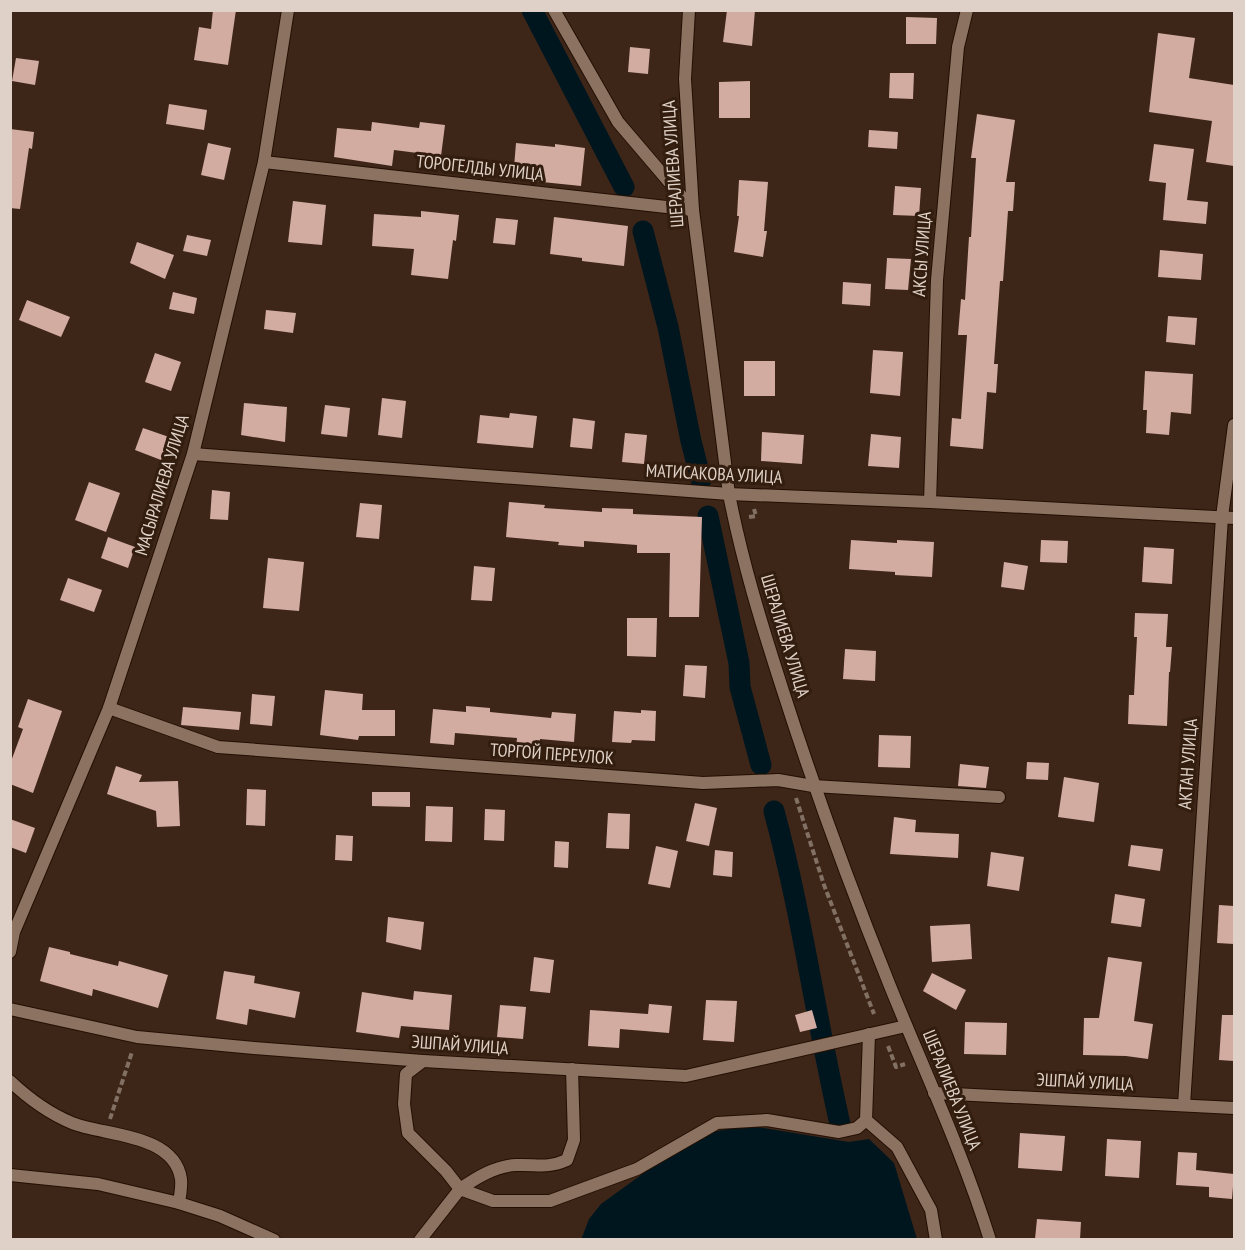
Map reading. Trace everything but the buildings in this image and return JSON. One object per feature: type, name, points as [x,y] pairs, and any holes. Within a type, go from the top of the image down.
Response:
[{"type":"street","name":"МАСЫРАЛИЕВА УЛИЦА","points":[[10,952],[14,932],[109,708],[193,454],[264,162],[288,10]]},
{"type":"street","points":[[554,10],[618,122],[693,210]]},
{"type":"street","name":"ШЕРАЛИЕВА УЛИЦА","points":[[689,10],[685,79],[693,210],[729,494],[736,530],[758,611],[813,786],[866,927],[934,1093],[990,1239]]},
{"type":"street","name":"АКСЫ УЛИЦА","points":[[930,502],[937,280],[958,47],[967,10]]},
{"type":"street","name":"ТОРОГЕЛДЫ УЛИЦА","points":[[264,162],[693,210]]},
{"type":"street","name":"АКТАН УЛИЦА","points":[[1184,1105],[1234,425]]},
{"type":"street","name":"МАТИСАКОВА УЛИЦА","points":[[193,454],[729,494],[1228,518]]},
{"type":"street","name":"ТОРГОЙ ПЕРЕУЛОК","points":[[109,708],[218,747],[703,783],[778,780],[813,786],[999,796]]},
{"type":"street","name":"ЭШПАЙ УЛИЦА","points":[[10,1009],[137,1037],[254,1048],[686,1076],[906,1026]]},
{"type":"street","points":[[423,1060],[406,1074],[404,1104],[408,1133],[446,1171],[460,1189],[494,1201],[550,1201],[638,1169],[717,1123],[767,1120],[839,1132],[856,1128],[866,1120],[869,1034]]},
{"type":"street","points":[[420,1239],[460,1189],[481,1175],[513,1165],[552,1167],[567,1160],[574,1140],[572,1070]]},
{"type":"street","points":[[10,1081],[28,1099],[74,1124],[136,1138],[158,1148],[173,1160],[181,1179],[179,1203]]},
{"type":"street","name":"ЭШПАЙ УЛИЦА","points":[[934,1093],[1234,1108]]},
{"type":"street","points":[[866,1120],[897,1147],[931,1210],[936,1239]]},
{"type":"street","points":[[10,1175],[98,1184],[179,1203],[220,1216],[274,1239]]},
{"type":"path","points":[[749,517],[756,516],[754,505]]},
{"type":"path","points":[[795,796],[824,885],[874,1014]]},
{"type":"path","points":[[106,1130],[137,1037]]},
{"type":"path","points":[[887,1046],[896,1067],[905,1064]]},
{"type":"path","points":[[940,1052],[949,1076]]},
{"type":"water","points":[[746,1125],[849,1142],[869,1139],[894,1163],[917,1239],[581,1240],[589,1219],[601,1204],[673,1152],[709,1133]]},
{"type":"waterway","points":[[532,10],[624,187]]},
{"type":"waterway","points":[[643,231],[668,327],[701,480]]},
{"type":"waterway","points":[[708,516],[739,663],[740,687],[761,765]]},
{"type":"waterway","points":[[774,811],[793,889],[840,1124]]}]
